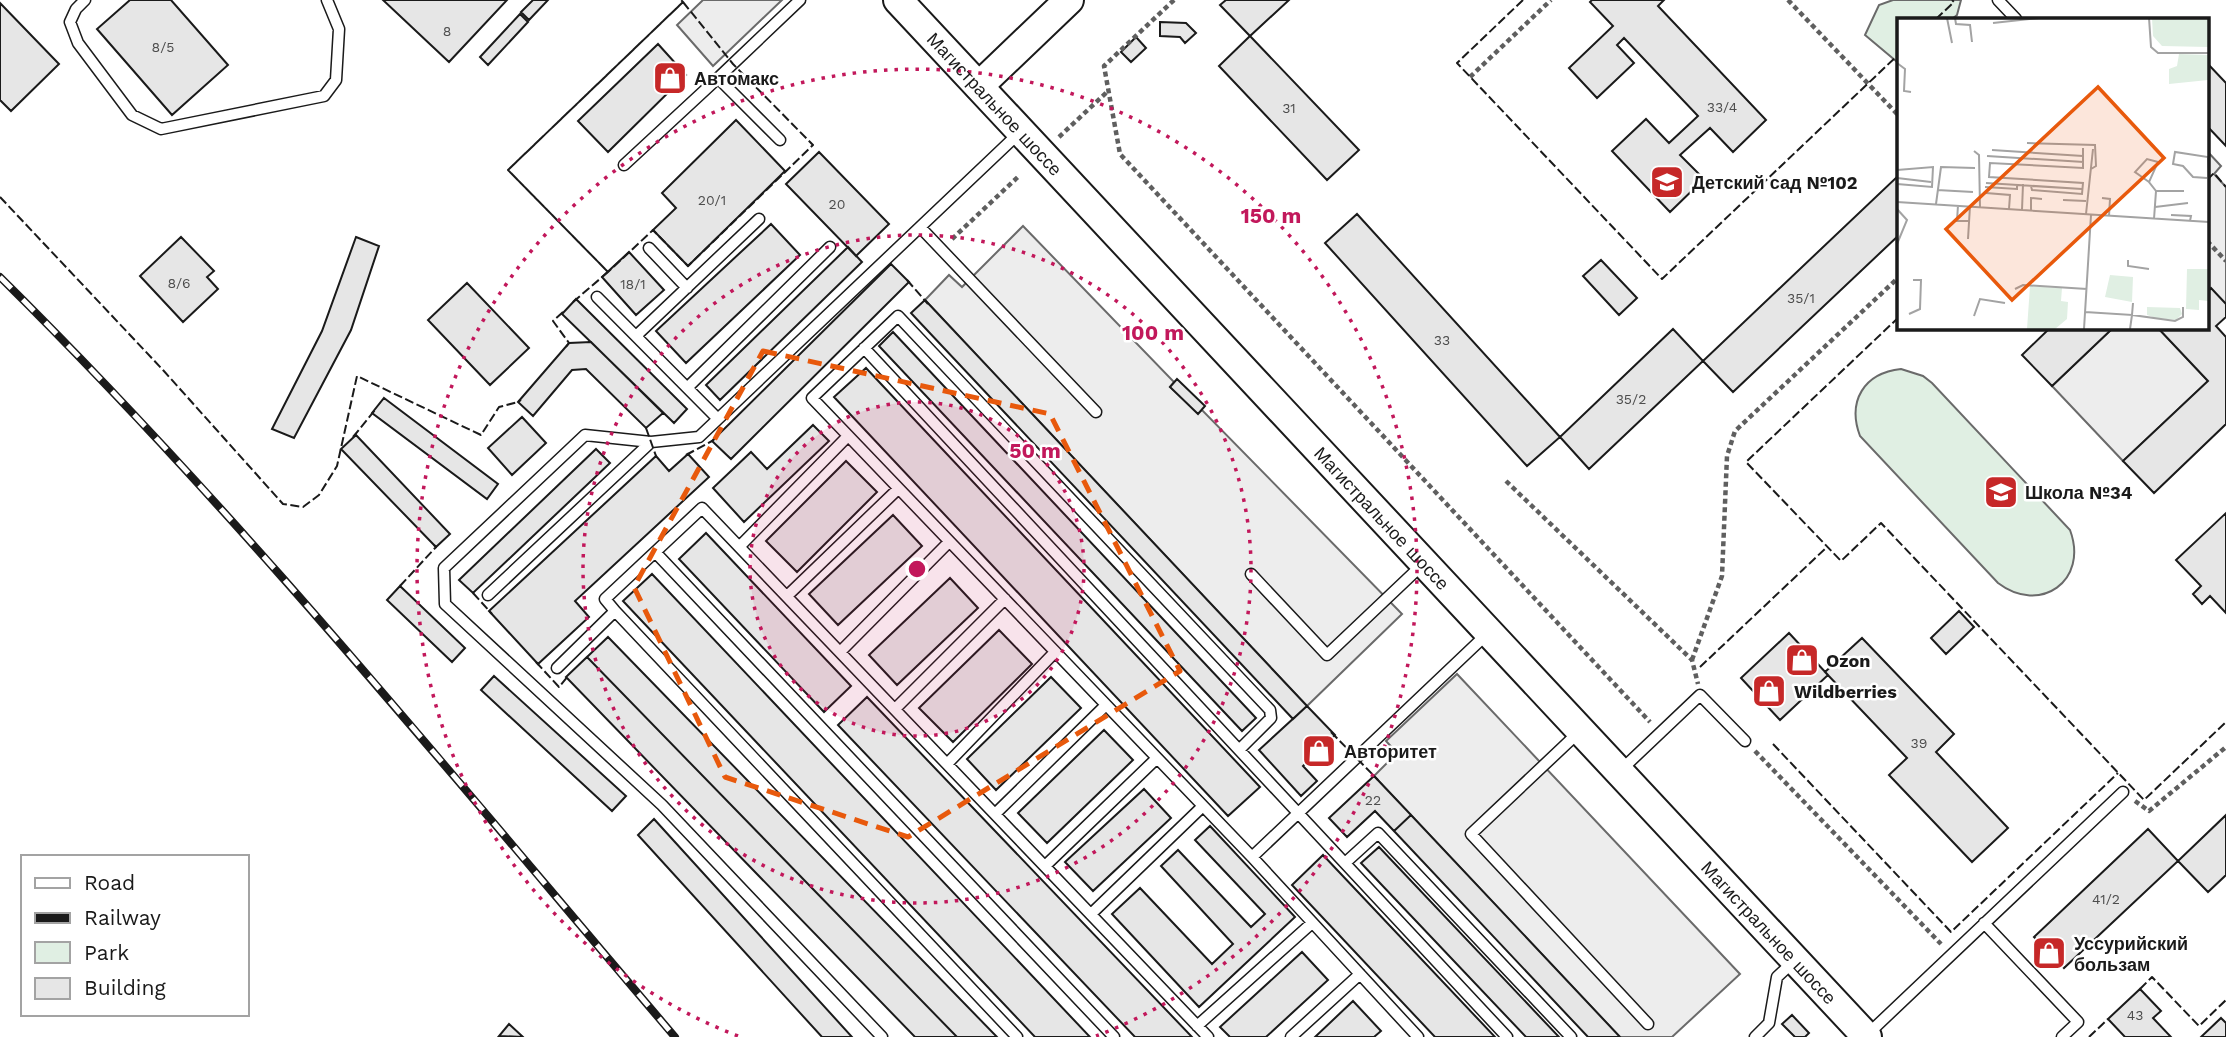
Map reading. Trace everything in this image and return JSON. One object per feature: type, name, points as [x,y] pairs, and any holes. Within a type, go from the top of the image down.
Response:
[{"type":"main road","name":"Магистральное шоссе","points":[[898,0],[1866,1037]]},
{"type":"main road","points":[[979,86],[1069,0]]},
{"type":"lane","points":[[85,0],[76,9],[70,22],[78,43],[132,115],[161,129],[324,96],[336,80],[339,29],[327,0]]},
{"type":"lane","points":[[624,165],[800,0]]},
{"type":"lane","points":[[1998,0],[2015,18]]},
{"type":"lane","points":[[718,78],[780,140]]},
{"type":"lane","points":[[882,1037],[662,805],[445,604],[444,568],[585,435],[651,442],[699,438],[1021,131]]},
{"type":"lane","points":[[637,335],[759,219]]},
{"type":"lane","points":[[920,228],[1096,412]]},
{"type":"lane","points":[[688,387],[830,247]]},
{"type":"lane","points":[[649,248],[687,288]]},
{"type":"lane","points":[[597,297],[718,419]]},
{"type":"lane","points":[[1240,749],[1271,718],[1270,710],[898,316],[812,398],[1252,857],[1418,1037]]},
{"type":"lane","points":[[864,348],[1507,1037]]},
{"type":"lane","points":[[740,546],[848,436]]},
{"type":"lane","points":[[488,594],[651,442]]},
{"type":"lane","points":[[787,596],[898,489]]},
{"type":"lane","points":[[1017,1037],[605,599],[702,508],[1208,1037]]},
{"type":"lane","points":[[841,652],[949,542]]},
{"type":"lane","points":[[655,552],[1114,1037]]},
{"type":"lane","points":[[1251,574],[1327,655],[1424,564]]},
{"type":"lane","points":[[895,709],[1005,600]]},
{"type":"lane","points":[[557,668],[615,611]]},
{"type":"lane","points":[[1252,857],[1488,633]]},
{"type":"lane","points":[[947,764],[1055,652]]},
{"type":"lane","points":[[1619,772],[1700,695],[1745,741]]},
{"type":"lane","points":[[995,814],[1106,705]]},
{"type":"lane","points":[[1580,731],[1471,834],[1648,1024]]},
{"type":"lane","points":[[1045,866],[1157,758]]},
{"type":"lane","points":[[1866,1037],[2123,792]]},
{"type":"lane","points":[[1091,914],[1203,806]]},
{"type":"lane","points":[[1345,863],[1378,833],[1571,1037]]},
{"type":"lane","points":[[1197,1026],[1312,923]]},
{"type":"lane","points":[[1984,923],[2078,1022],[2062,1037]]},
{"type":"lane","points":[[1755,1037],[1769,1023],[1777,977],[1794,961]]},
{"type":"lane","points":[[1291,1037],[1360,974]]},
{"type":"lane","points":[[1400,1037],[1410,1028]]},
{"type":"path","points":[[1174,0],[1104,66],[1120,154],[1660,733]]},
{"type":"path","points":[[1470,77],[1551,0]]},
{"type":"path","points":[[1788,0],[1897,114]]},
{"type":"path","points":[[1058,138],[1108,91]]},
{"type":"path","points":[[941,250],[1020,175]]},
{"type":"path","points":[[2208,242],[2226,261]]},
{"type":"path","points":[[1700,695],[1692,660],[1722,576],[1727,456],[1735,431],[1897,279]]},
{"type":"path","points":[[1506,481],[1692,660]]},
{"type":"path","points":[[1745,741],[1951,954]]},
{"type":"path","points":[[2123,792],[2148,811],[2226,747]]},
{"type":"highlighted area","points":[[763,351],[1050,414],[1180,671],[908,837],[725,777],[634,587]]},
{"type":"green space","points":[[1893,0],[1961,0],[1957,15],[1953,18],[1897,18],[1896,61],[1865,35],[1879,5]]},
{"type":"green space","points":[[1901,369],[1923,376],[1932,383],[2070,530],[2074,548],[2073,564],[2067,578],[2057,588],[2044,594],[2030,595],[2014,592],[1998,583],[1860,436],[1856,411],[1862,391],[1877,376]]},
{"type":"shaded area","points":[[703,0],[782,0],[713,66],[677,25]]},
{"type":"shaded area","points":[[2208,152],[2221,166],[2214,174],[2226,187],[2226,304],[2211,289],[2208,292]]},
{"type":"shaded area","points":[[1023,226],[1174,382],[1170,387],[1198,413],[1202,410],[1402,614],[1307,706],[925,300],[949,275],[962,287]]},
{"type":"shaded area","points":[[2112,329],[2159,329],[2208,381],[2123,461],[2052,386]]},
{"type":"shaded area","points":[[1457,674],[1740,974],[1672,1037],[1620,1037],[1374,776],[1397,753],[1386,741]]},
{"type":"building","points":[[130,0],[171,0],[228,65],[172,115],[97,29]]},
{"type":"building","points":[[383,0],[507,0],[449,62]]},
{"type":"building","points":[[533,0],[548,0],[529,20],[521,12]]},
{"type":"building","points":[[1226,0],[1289,0],[1250,36],[1220,5]]},
{"type":"building","points":[[1664,0],[1658,6],[1766,120],[1733,152],[1710,128],[1680,155],[1704,179],[1670,212],[1612,151],[1646,119],[1669,143],[1698,116],[1624,38],[1617,45],[1634,63],[1597,98],[1569,68],[1613,26],[1590,2]]},
{"type":"building","points":[[0,3],[59,64],[11,111],[0,100]]},
{"type":"building","points":[[520,14],[528,22],[488,65],[480,57]]},
{"type":"building","points":[[1160,22],[1186,23],[1196,33],[1185,43],[1180,37],[1160,36]]},
{"type":"building","points":[[1250,36],[1359,150],[1327,180],[1219,66]]},
{"type":"building","points":[[1136,37],[1146,48],[1131,62],[1121,52]]},
{"type":"building","points":[[658,44],[686,75],[608,152],[578,121]]},
{"type":"building","points":[[2208,64],[2226,83],[2226,146],[2208,127]]},
{"type":"building","points":[[736,120],[785,171],[688,266],[653,230],[676,208],[662,193]]},
{"type":"building","points":[[819,152],[889,224],[856,256],[786,184]]},
{"type":"building","points":[[1897,177],[1897,237],[1733,392],[1703,361]]},
{"type":"building","points":[[1357,214],[1560,437],[1527,466],[1325,243]]},
{"type":"building","points":[[771,224],[800,255],[686,363],[656,331]]},
{"type":"building","points":[[181,237],[214,271],[207,277],[218,289],[183,322],[140,276]]},
{"type":"building","points":[[356,237],[379,246],[351,330],[294,438],[272,429],[322,331]]},
{"type":"building","points":[[848,247],[862,262],[720,400],[706,385]]},
{"type":"building","points":[[629,252],[664,290],[636,315],[602,277]]},
{"type":"building","points":[[1601,260],[1637,298],[1619,315],[1583,276]]},
{"type":"building","points":[[891,264],[909,282],[731,459],[712,441]]},
{"type":"building","points":[[467,283],[529,348],[490,385],[428,320]]},
{"type":"building","points":[[2211,288],[2226,304],[2226,317],[2216,326],[2226,337],[2226,424],[2154,493],[2123,461],[2208,381],[2159,329],[2208,329],[2208,292]]},
{"type":"building","points":[[576,299],[687,409],[674,423],[562,314]]},
{"type":"building","points":[[925,300],[1307,706],[1293,719],[911,313]]},
{"type":"building","points":[[1673,329],[1703,361],[1589,469],[1560,437]]},
{"type":"building","points":[[2049,329],[2112,329],[2052,386],[2022,355]]},
{"type":"building","points":[[893,332],[1256,718],[1242,731],[879,346]]},
{"type":"building","points":[[591,342],[663,413],[646,428],[586,369],[572,370],[533,416],[518,402],[569,343]]},
{"type":"building","points":[[866,368],[1260,787],[1228,816],[834,397]]},
{"type":"building","points":[[1177,379],[1205,406],[1198,414],[1170,387]]},
{"type":"building","points":[[384,398],[498,484],[487,499],[372,413]]},
{"type":"building","points":[[522,417],[546,443],[512,475],[488,448]]},
{"type":"building","points":[[813,425],[829,441],[744,522],[713,488],[751,452],[767,469]]},
{"type":"building","points":[[356,435],[450,534],[436,547],[341,449]]},
{"type":"building","points":[[596,449],[610,463],[473,593],[459,580]]},
{"type":"building","points":[[688,454],[709,477],[575,601],[589,617],[538,664],[489,611],[656,456],[669,471]]},
{"type":"building","points":[[846,461],[877,492],[797,572],[766,541]]},
{"type":"building","points":[[2226,513],[2226,613],[2210,596],[2202,604],[2193,594],[2201,586],[2176,560]]},
{"type":"building","points":[[893,515],[922,546],[838,625],[809,594]]},
{"type":"building","points":[[706,533],[851,686],[824,712],[679,559]]},
{"type":"building","points":[[652,574],[1090,1037],[1035,1037],[623,601]]},
{"type":"building","points":[[950,578],[978,608],[897,685],[869,655]]},
{"type":"building","points":[[400,586],[465,648],[452,662],[387,600]]},
{"type":"building","points":[[1959,611],[1974,627],[1946,654],[1931,638]]},
{"type":"building","points":[[999,630],[1032,664],[953,742],[919,708]]},
{"type":"building","points":[[1789,633],[1828,675],[1780,720],[1741,678]]},
{"type":"building","points":[[608,637],[997,1037],[957,1037],[587,657]]},
{"type":"building","points":[[1862,638],[1954,734],[1936,752],[2008,828],[1972,862],[1889,775],[1907,758],[1825,672]]},
{"type":"building","points":[[587,657],[957,1037],[915,1037],[566,677]]},
{"type":"building","points":[[494,676],[626,796],[612,811],[481,690]]},
{"type":"building","points":[[1051,677],[1081,708],[996,790],[967,759]]},
{"type":"building","points":[[867,697],[1192,1037],[1135,1037],[838,725]]},
{"type":"building","points":[[1307,706],[1335,735],[1303,766],[1317,781],[1301,796],[1259,750]]},
{"type":"building","points":[[1104,730],[1133,760],[1047,843],[1018,813]]},
{"type":"building","points":[[1374,776],[1411,815],[1394,831],[1375,811],[1347,837],[1329,818]]},
{"type":"building","points":[[1144,789],[1171,818],[1093,891],[1065,862]]},
{"type":"building","points":[[1411,815],[1620,1037],[1588,1037],[1394,831]]},
{"type":"building","points":[[2226,815],[2226,875],[2208,892],[2178,861]]},
{"type":"building","points":[[654,819],[852,1037],[822,1037],[638,835]]},
{"type":"building","points":[[1210,826],[1295,917],[1199,1007],[1112,914],[1140,888],[1212,964],[1233,944],[1161,866],[1178,850],[1251,927],[1265,914],[1195,840]]},
{"type":"building","points":[[2148,829],[2178,861],[2064,968],[2034,937]]},
{"type":"building","points":[[1379,847],[1559,1037],[1526,1037],[1361,863]]},
{"type":"building","points":[[1323,855],[1495,1037],[1435,1037],[1292,885]]},
{"type":"building","points":[[1302,952],[1328,980],[1266,1037],[1230,1037],[1220,1027]]},
{"type":"building","points":[[2140,989],[2161,1011],[2153,1018],[2171,1037],[2125,1037],[2108,1019]]},
{"type":"building","points":[[1353,1001],[1381,1031],[1374,1037],[1315,1037]]},
{"type":"building","points":[[1792,1015],[1809,1033],[1805,1037],[1795,1037],[1782,1024]]},
{"type":"building","points":[[2221,1018],[2226,1023],[2226,1037],[2201,1037]]},
{"type":"building","points":[[509,1024],[523,1037],[499,1036]]},
{"type":"railway","points":[[0,277],[89,367],[261,554],[675,1037]]},
{"type":"fence","points":[[573,302],[608,272],[508,170],[683,2],[681,0]]},
{"type":"fence","points":[[1523,0],[1457,63],[1662,279],[1897,56]]},
{"type":"fence","points":[[1937,18],[1954,2],[1952,0]]},
{"type":"fence","points":[[683,2],[733,64],[813,145],[688,266],[653,230],[608,272],[508,170],[683,2]]},
{"type":"fence","points":[[2208,179],[2214,173],[2226,187]]},
{"type":"fence","points":[[0,197],[163,370],[283,504],[303,507],[319,495],[337,466],[357,376],[481,435],[499,407],[521,400]]},
{"type":"fence","points":[[907,280],[928,304]]},
{"type":"fence","points":[[563,312],[553,321],[569,343],[566,347]]},
{"type":"fence","points":[[1897,319],[1746,462],[1841,561],[1881,523],[2144,800],[2226,722]]},
{"type":"fence","points":[[353,437],[375,410]]},
{"type":"fence","points":[[646,428],[656,456]]},
{"type":"fence","points":[[686,455],[714,440]]},
{"type":"fence","points":[[400,586],[436,547],[434,545]]},
{"type":"fence","points":[[1700,667],[1827,547]]},
{"type":"fence","points":[[473,593],[492,614]]},
{"type":"fence","points":[[536,662],[559,687],[568,676]]},
{"type":"fence","points":[[1331,732],[1378,780]]},
{"type":"fence","points":[[1773,744],[1951,932],[2118,773]]},
{"type":"fence","points":[[2140,989],[2152,977],[2199,1026],[2226,1000]]},
{"type":"fence","points":[[2089,1037],[2108,1019]]},
{"type":"place","name":"Автомакс","points":[[670,78]]},
{"type":"place","name":"Детский сад №102","points":[[1667,182]]},
{"type":"place","name":"Школа №34","points":[[2001,492]]},
{"type":"place","name":"Ozon","points":[[1802,660]]},
{"type":"place","name":"Wildberries","points":[[1769,691]]},
{"type":"place","name":"Авторитет","points":[[1319,751]]},
{"type":"place","name":"Уссурийский бользам","points":[[2049,953]]}]
